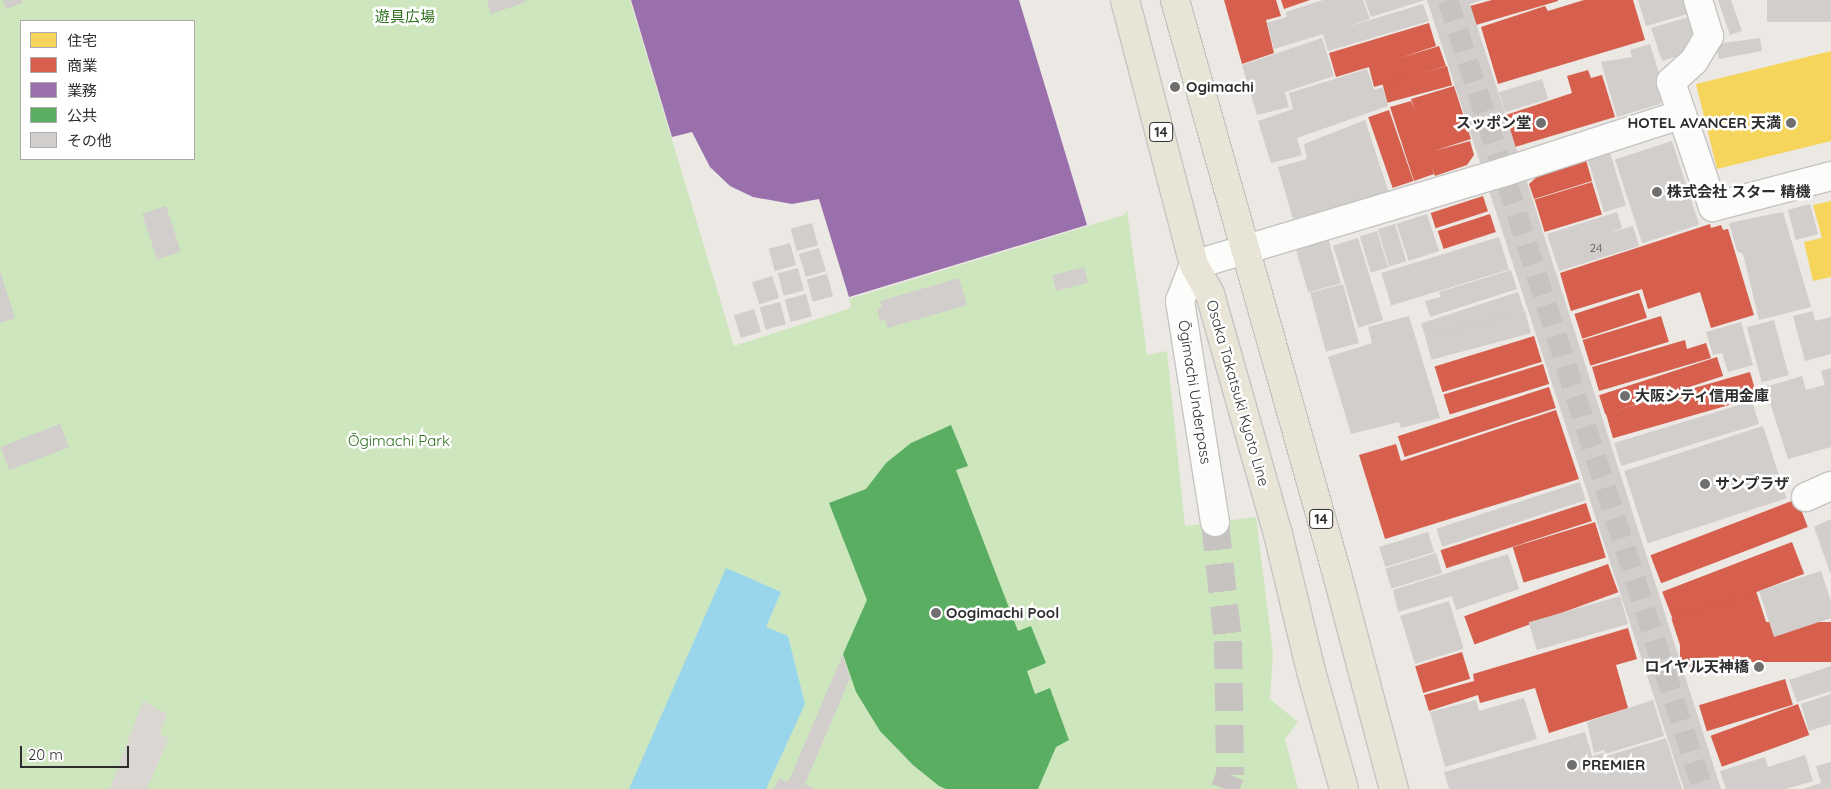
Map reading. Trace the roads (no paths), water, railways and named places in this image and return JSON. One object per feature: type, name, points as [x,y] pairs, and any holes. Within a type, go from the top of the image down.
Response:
[{"type":"main road","name":"Osaka Takatsuki Kyoto Line","points":[[1125,0],[1194,264],[1210,294],[1278,534],[1311,671],[1344,789]]},
{"type":"main road","name":"14","points":[[1175,0],[1337,574],[1394,789]]},
{"type":"street","points":[[1698,0],[1709,36],[1694,61],[1672,82],[1713,207],[1831,176]]},
{"type":"street","points":[[1194,264],[1504,172],[1682,114]]},
{"type":"street","name":"Ōgimachi Underpass","points":[[1194,264],[1180,301],[1215,522]]},
{"type":"street","points":[[1806,497],[1831,486]]},
{"type":"water","points":[[726,568],[781,592],[766,627],[788,636],[805,704],[766,789],[629,789]]},
{"type":"tunnel","points":[[1448,0],[1703,789]]},
{"type":"tunnel","points":[[1215,522],[1228,641],[1230,775],[1225,789]]},
{"type":"place","name":"Ogimachi","points":[[1175,87]]},
{"type":"place","name":"スッポン堂","points":[[1541,123]]},
{"type":"place","name":"HOTEL AVANCER 天満","points":[[1791,123]]},
{"type":"place","name":"株式会社 スター 精機","points":[[1657,192]]},
{"type":"place","name":"大阪シティ信用金庫","points":[[1625,396]]},
{"type":"place","name":"サンプラザ","points":[[1705,484]]},
{"type":"place","name":"Oogimachi Pool","points":[[936,613]]},
{"type":"place","name":"ロイヤル天神橋","points":[[1759,667]]},
{"type":"place","name":"PREMIER","points":[[1572,765]]},
{"type":"park label","name":"遊具広場","points":[[405,17]]},
{"type":"park label","name":"Ōgimachi Park","points":[[399,441]]}]
